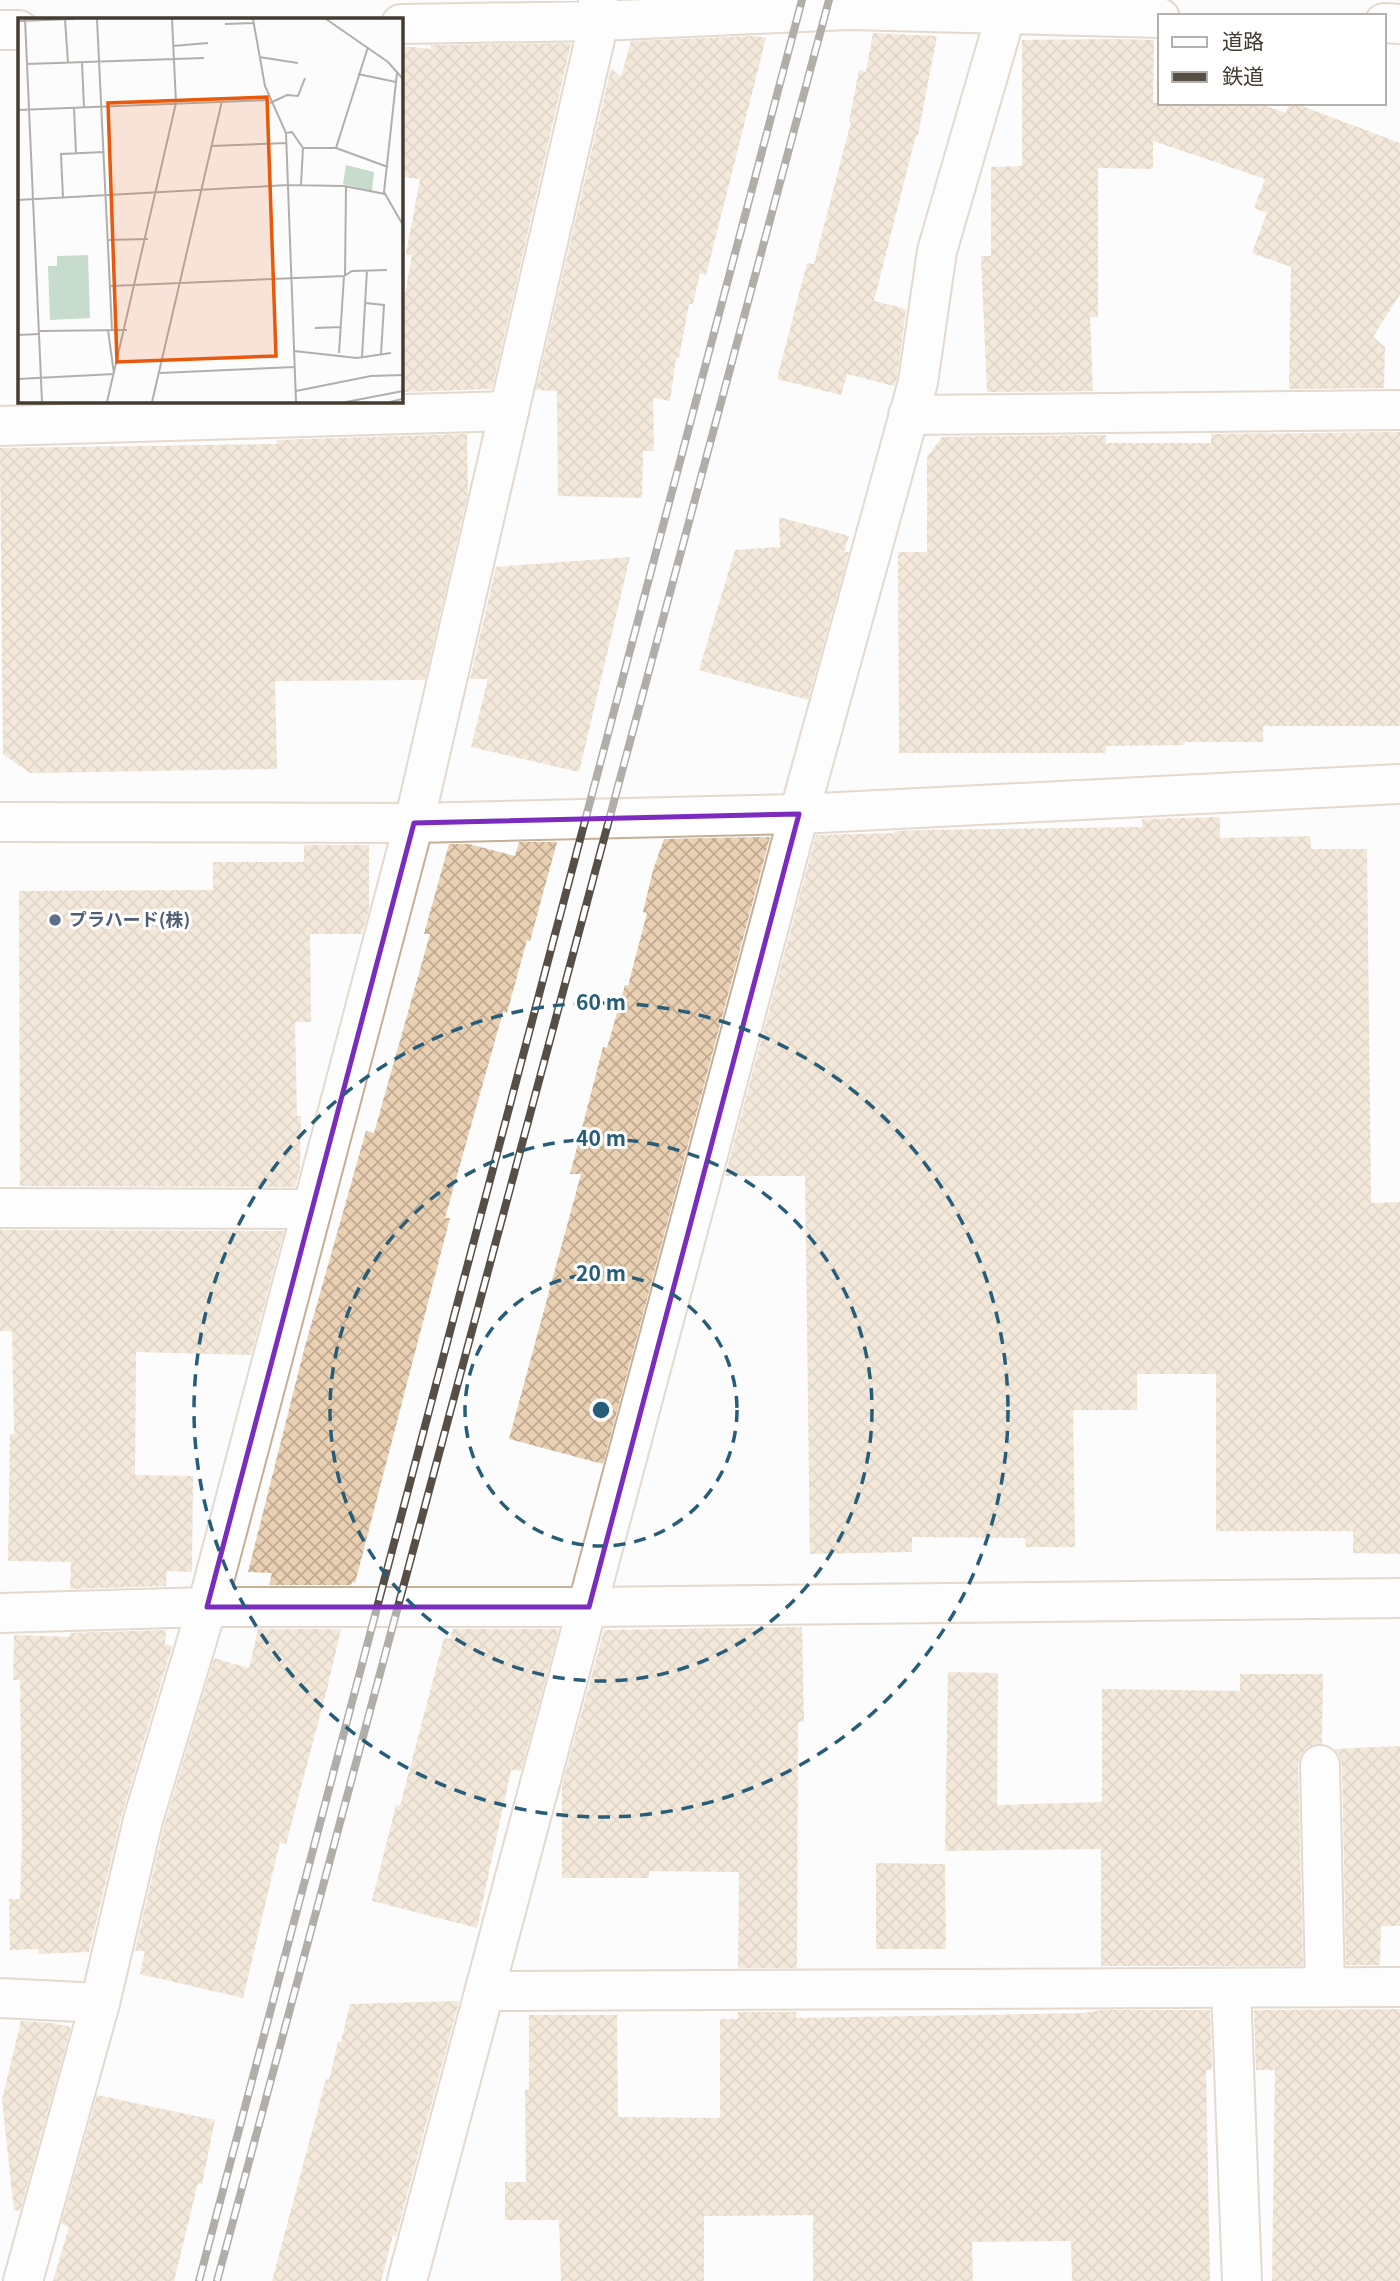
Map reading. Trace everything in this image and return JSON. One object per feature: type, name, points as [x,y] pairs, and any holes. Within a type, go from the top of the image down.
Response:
[{"type":"street","points":[[402,24],[599,11],[849,10],[1006,14],[1076,8],[1158,18]]},
{"type":"street","points":[[23,2281],[100,2003],[144,1820],[207,1607],[414,823],[599,11]]},
{"type":"street","points":[[407,2281],[799,814],[918,382],[937,251],[1006,14]]},
{"type":"street","points":[[0,30],[18,30]]},
{"type":"street","points":[[908,415],[1400,410]]},
{"type":"street","points":[[0,426],[509,411]]},
{"type":"street","points":[[0,822],[414,823],[799,814],[1400,784]]},
{"type":"street","points":[[0,1208],[312,1209]]},
{"type":"street","points":[[0,1613],[207,1607],[589,1607],[1400,1598]]},
{"type":"street","points":[[1320,1765],[1325,1987]]},
{"type":"street","points":[[486,1991],[1400,1987]]},
{"type":"street","points":[[1231,1988],[1242,2281]]},
{"type":"street","points":[[0,1998],[100,2003]]},
{"type":"highlighted area","points":[[799,814],[589,1607],[207,1607],[414,823]]},
{"type":"building","points":[[873,33],[937,36],[918,135],[874,301],[906,309],[897,378],[894,386],[847,374],[841,395],[777,379],[807,263],[814,264],[851,122],[859,70],[866,72]]},
{"type":"building","points":[[756,36],[766,38],[706,275],[700,273],[693,304],[689,304],[679,358],[676,358],[670,401],[653,398],[654,451],[643,451],[642,498],[558,496],[557,391],[536,390],[611,68],[621,77],[631,41]]},
{"type":"building","points":[[1022,40],[1154,40],[1153,103],[1263,105],[1286,113],[1288,105],[1299,105],[1400,143],[1400,294],[1373,337],[1385,347],[1384,388],[1289,389],[1291,267],[1252,253],[1267,213],[1254,208],[1265,179],[1153,141],[1153,169],[1098,168],[1098,317],[1090,317],[1093,391],[987,392],[981,256],[991,256],[991,167],[1022,166]]},
{"type":"building","points":[[571,43],[492,389],[402,392],[402,310],[412,255],[406,254],[420,179],[402,177],[402,46],[431,49],[431,45]]},
{"type":"building","points":[[1400,432],[1400,726],[1263,726],[1263,742],[1106,746],[1106,753],[899,753],[898,552],[927,552],[927,457],[942,437],[1106,435],[1106,443],[1211,443],[1211,434]]},
{"type":"building","points":[[467,434],[468,493],[425,680],[275,681],[277,769],[30,773],[3,754],[0,448],[277,444],[277,440]]},
{"type":"building","points":[[779,517],[849,536],[844,552],[849,552],[808,700],[699,670],[735,550],[780,547]]},
{"type":"building","points":[[630,557],[579,772],[471,747],[488,679],[470,679],[496,567]]},
{"type":"building","points":[[1220,817],[1220,838],[1310,836],[1311,849],[1367,849],[1371,1203],[1400,1202],[1400,1554],[1353,1553],[1353,1531],[1216,1531],[1216,1374],[1137,1374],[1137,1410],[1073,1410],[1075,1547],[1026,1547],[1025,1538],[912,1537],[912,1552],[810,1554],[805,1176],[725,1176],[816,835],[926,830],[1142,827],[1142,819]]},
{"type":"building","points":[[770,837],[603,1464],[509,1439],[581,1174],[570,1174],[603,1047],[607,1048],[625,985],[628,986],[647,913],[643,912],[653,870],[664,839]]},
{"type":"building","points":[[519,842],[557,842],[530,941],[527,940],[507,1013],[503,1012],[445,1218],[450,1218],[355,1583],[269,1585],[272,1573],[248,1572],[304,1350],[366,1131],[374,1133],[430,934],[424,934],[449,844],[469,844],[515,856]]},
{"type":"building","points":[[304,845],[369,845],[369,909],[362,934],[310,934],[311,1022],[295,1022],[297,1116],[301,1116],[300,1168],[295,1187],[20,1186],[19,891],[213,890],[213,862],[304,862]]},
{"type":"building","points":[[0,1230],[284,1231],[251,1355],[136,1352],[135,1475],[193,1476],[192,1572],[167,1571],[166,1586],[70,1589],[71,1562],[8,1561],[10,1434],[14,1434],[12,1331],[0,1331]]},
{"type":"building","points":[[802,1627],[804,1722],[798,1722],[797,1968],[738,1968],[739,1872],[649,1871],[649,1878],[562,1878],[562,1785],[604,1630]]},
{"type":"building","points":[[258,1629],[341,1629],[286,1844],[280,1842],[243,1998],[140,1974],[145,1951],[135,1951],[164,1826],[214,1658],[249,1668]]},
{"type":"building","points":[[453,1629],[559,1629],[521,1771],[511,1770],[477,1928],[372,1901],[396,1805],[400,1806],[444,1638],[450,1639]]},
{"type":"building","points":[[166,1630],[165,1644],[172,1646],[122,1814],[89,1952],[38,1954],[39,1949],[10,1950],[9,1899],[20,1899],[22,1843],[20,1680],[13,1680],[14,1635],[70,1637],[70,1633]]},
{"type":"building","points":[[948,1672],[998,1673],[997,1805],[1102,1802],[1102,1689],[1240,1691],[1240,1674],[1323,1674],[1322,1744],[1308,1747],[1301,1755],[1298,1765],[1303,1966],[1101,1966],[1101,1849],[945,1851]]},
{"type":"building","points":[[1400,1746],[1400,1926],[1381,1926],[1380,1965],[1346,1965],[1342,1765],[1339,1754],[1334,1749]]},
{"type":"building","points":[[876,1863],[945,1864],[946,1949],[876,1949]]},
{"type":"building","points":[[459,2001],[396,2236],[393,2235],[381,2281],[272,2281],[326,2079],[329,2080],[350,2004]]},
{"type":"building","points":[[1400,2009],[1400,2281],[1272,2281],[1275,2070],[1256,2070],[1254,2010]]},
{"type":"building","points":[[1101,2010],[1210,2010],[1212,2070],[1206,2070],[1210,2281],[1072,2281],[1071,2241],[972,2242],[973,2281],[813,2281],[813,2215],[704,2216],[704,2281],[561,2281],[559,2220],[505,2220],[505,2182],[526,2182],[525,2090],[529,2090],[529,2015],[617,2015],[618,2117],[720,2118],[720,2019],[738,2019],[738,2012],[796,2012],[796,2018],[1084,2013]]},
{"type":"building","points":[[21,2021],[71,2027],[20,2211],[14,2210],[2,2100]]},
{"type":"building","points":[[97,2095],[215,2120],[202,2184],[198,2183],[174,2281],[53,2281],[69,2227],[61,2224]]},
{"type":"railway","points":[[199,2281],[802,0]]},
{"type":"railway","points":[[217,2281],[829,0]]},
{"type":"place","name":"プラハード(株)","points":[[55,920]]}]
